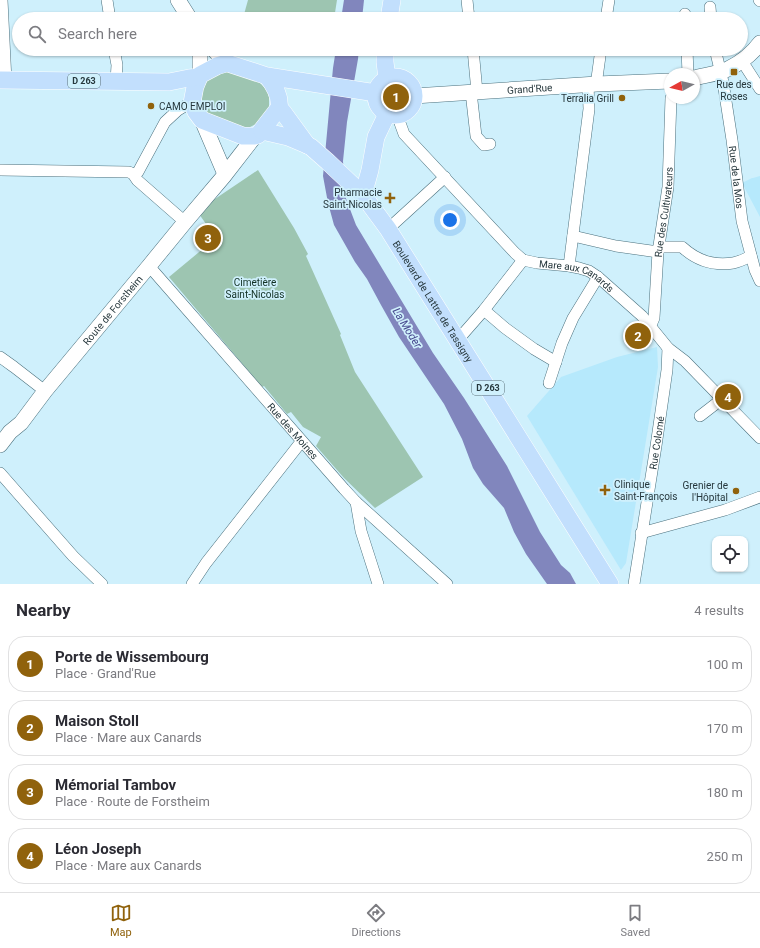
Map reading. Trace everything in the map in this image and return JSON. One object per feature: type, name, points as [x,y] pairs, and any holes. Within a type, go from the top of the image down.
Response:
[{"type":"main road","points":[[390,12],[392,0]]},
{"type":"main road","points":[[385,56],[386,79]]},
{"type":"main road","points":[[192,103],[194,91],[200,76],[217,66],[227,64],[267,76],[376,93]]},
{"type":"main road","name":"D 263","points":[[3,80],[169,82],[200,76]]},
{"type":"main road","points":[[267,76],[278,94],[280,106]]},
{"type":"main road","points":[[393,77],[399,78],[410,84],[414,96],[413,103],[410,109],[405,113],[393,115],[382,110],[378,106],[376,93],[381,82],[386,79],[393,77]]},
{"type":"main road","points":[[169,82],[192,103],[202,120],[243,136],[258,134],[280,106],[308,83]]},
{"type":"main road","name":"D 263","points":[[280,106],[309,146],[358,190]]},
{"type":"main road","points":[[358,190],[370,170],[376,137],[393,115]]},
{"type":"main road","name":"D 263","points":[[258,134],[288,137],[309,146]]},
{"type":"main road","name":"Boulevard de Lattre de Tassigny","points":[[358,190],[388,229],[610,584]]},
{"type":"street","points":[[2,0],[3,80]]},
{"type":"street","points":[[467,0],[468,12]]},
{"type":"street","points":[[607,12],[610,0]]},
{"type":"street","points":[[710,7],[710,12]]},
{"type":"street","points":[[700,77],[727,70],[742,61],[759,47]]},
{"type":"street","points":[[115,56],[117,65],[116,81]]},
{"type":"street","points":[[200,56],[200,76]]},
{"type":"street","points":[[220,56],[227,64]]},
{"type":"street","points":[[473,56],[476,136],[484,145],[490,144]]},
{"type":"street","points":[[569,266],[589,109],[593,85],[597,78],[600,56]]},
{"type":"street","points":[[687,56],[688,68]]},
{"type":"street","name":"Rue de la Mos","points":[[717,56],[732,140],[742,222],[755,270],[760,281]]},
{"type":"street","points":[[742,61],[760,89]]},
{"type":"street","name":"Grand'Rue","points":[[414,96],[664,81]]},
{"type":"street","points":[[133,174],[138,172],[165,122],[178,110],[192,103]]},
{"type":"street","name":"Rue des Cultivateurs","points":[[650,325],[654,318],[659,250],[668,187],[671,104]]},
{"type":"street","name":"Mare aux Canards","points":[[393,115],[400,123],[404,134],[515,253],[524,260],[536,263],[579,268],[598,277],[642,316],[668,348],[685,361],[760,438]]},
{"type":"street","points":[[202,120],[225,174]]},
{"type":"street","name":"Route de Forstheim","points":[[0,445],[10,432],[21,423],[45,391],[258,134]]},
{"type":"street","points":[[0,170],[129,172],[185,222]]},
{"type":"street","points":[[388,229],[445,177]]},
{"type":"street","points":[[573,236],[616,246],[659,250],[682,247],[695,257],[710,262],[733,263],[751,256]]},
{"type":"street","points":[[457,339],[484,310],[524,260]]},
{"type":"street","name":"Rue des Moines","points":[[149,266],[301,442],[356,502],[448,584]]},
{"type":"street","points":[[549,383],[562,343],[573,318],[598,277]]},
{"type":"street","points":[[484,310],[505,328],[534,349],[556,362]]},
{"type":"street","name":"Rue Colomé","points":[[634,584],[667,370],[668,348]]},
{"type":"street","points":[[0,357],[45,391]]},
{"type":"street","points":[[700,416],[722,399]]},
{"type":"street","points":[[192,584],[206,562],[301,442]]},
{"type":"street","points":[[0,473],[73,556],[102,584]]},
{"type":"street","points":[[642,533],[724,510],[760,497]]},
{"type":"street","points":[[356,502],[361,530],[378,584]]},
{"type":"shaded area","points":[[760,176],[760,217],[742,183]]},
{"type":"shaded area","name":"Clinique Saint-François","points":[[657,347],[658,367],[626,563],[621,570],[527,416],[561,377],[617,357]]},
{"type":"green space","points":[[248,0],[337,0],[335,12],[245,12]]},
{"type":"green space","points":[[226,71],[257,80],[267,91],[269,97],[269,109],[258,123],[246,129],[213,117],[208,114],[203,105],[203,89],[209,79],[212,76]]},
{"type":"green space","name":"Cimetière Saint-Nicolas","points":[[258,170],[294,228],[308,254],[306,256],[341,334],[340,335],[355,372],[423,477],[375,508],[344,478],[316,446],[321,437],[303,427],[291,412],[287,414],[264,386],[262,387],[169,277],[216,238],[199,214],[206,205]]},
{"type":"water","points":[[344,0],[364,0],[363,12],[342,12]]},
{"type":"water","name":"La Moder","points":[[335,56],[358,56],[347,122],[343,161],[345,196],[356,225],[433,353],[464,398],[507,466],[540,532],[561,565],[570,573],[576,584],[547,584],[526,554],[514,532],[504,508],[483,484],[473,468],[462,439],[444,404],[399,337],[367,279],[355,262],[334,225],[323,176]]},
{"type":"place","name":"Rue des Roses","points":[[734,72]]},
{"type":"place","name":"Porte de Wissembourg","points":[[396,97]]},
{"type":"place","name":"Terralia Grill","points":[[622,98]]},
{"type":"place","name":"CAMO EMPLOI","points":[[151,106]]},
{"type":"place","name":"Pharmacie Saint-Nicolas","points":[[390,198]]},
{"type":"place","name":"Mémorial Tambov","points":[[208,238]]},
{"type":"place","name":"Maison Stoll","points":[[638,336]]},
{"type":"place","name":"Léon Joseph","points":[[728,397]]},
{"type":"place","name":"Clinique Saint-François","points":[[605,490]]},
{"type":"place","name":"Grenier de l'Hôpital","points":[[736,491]]}]
